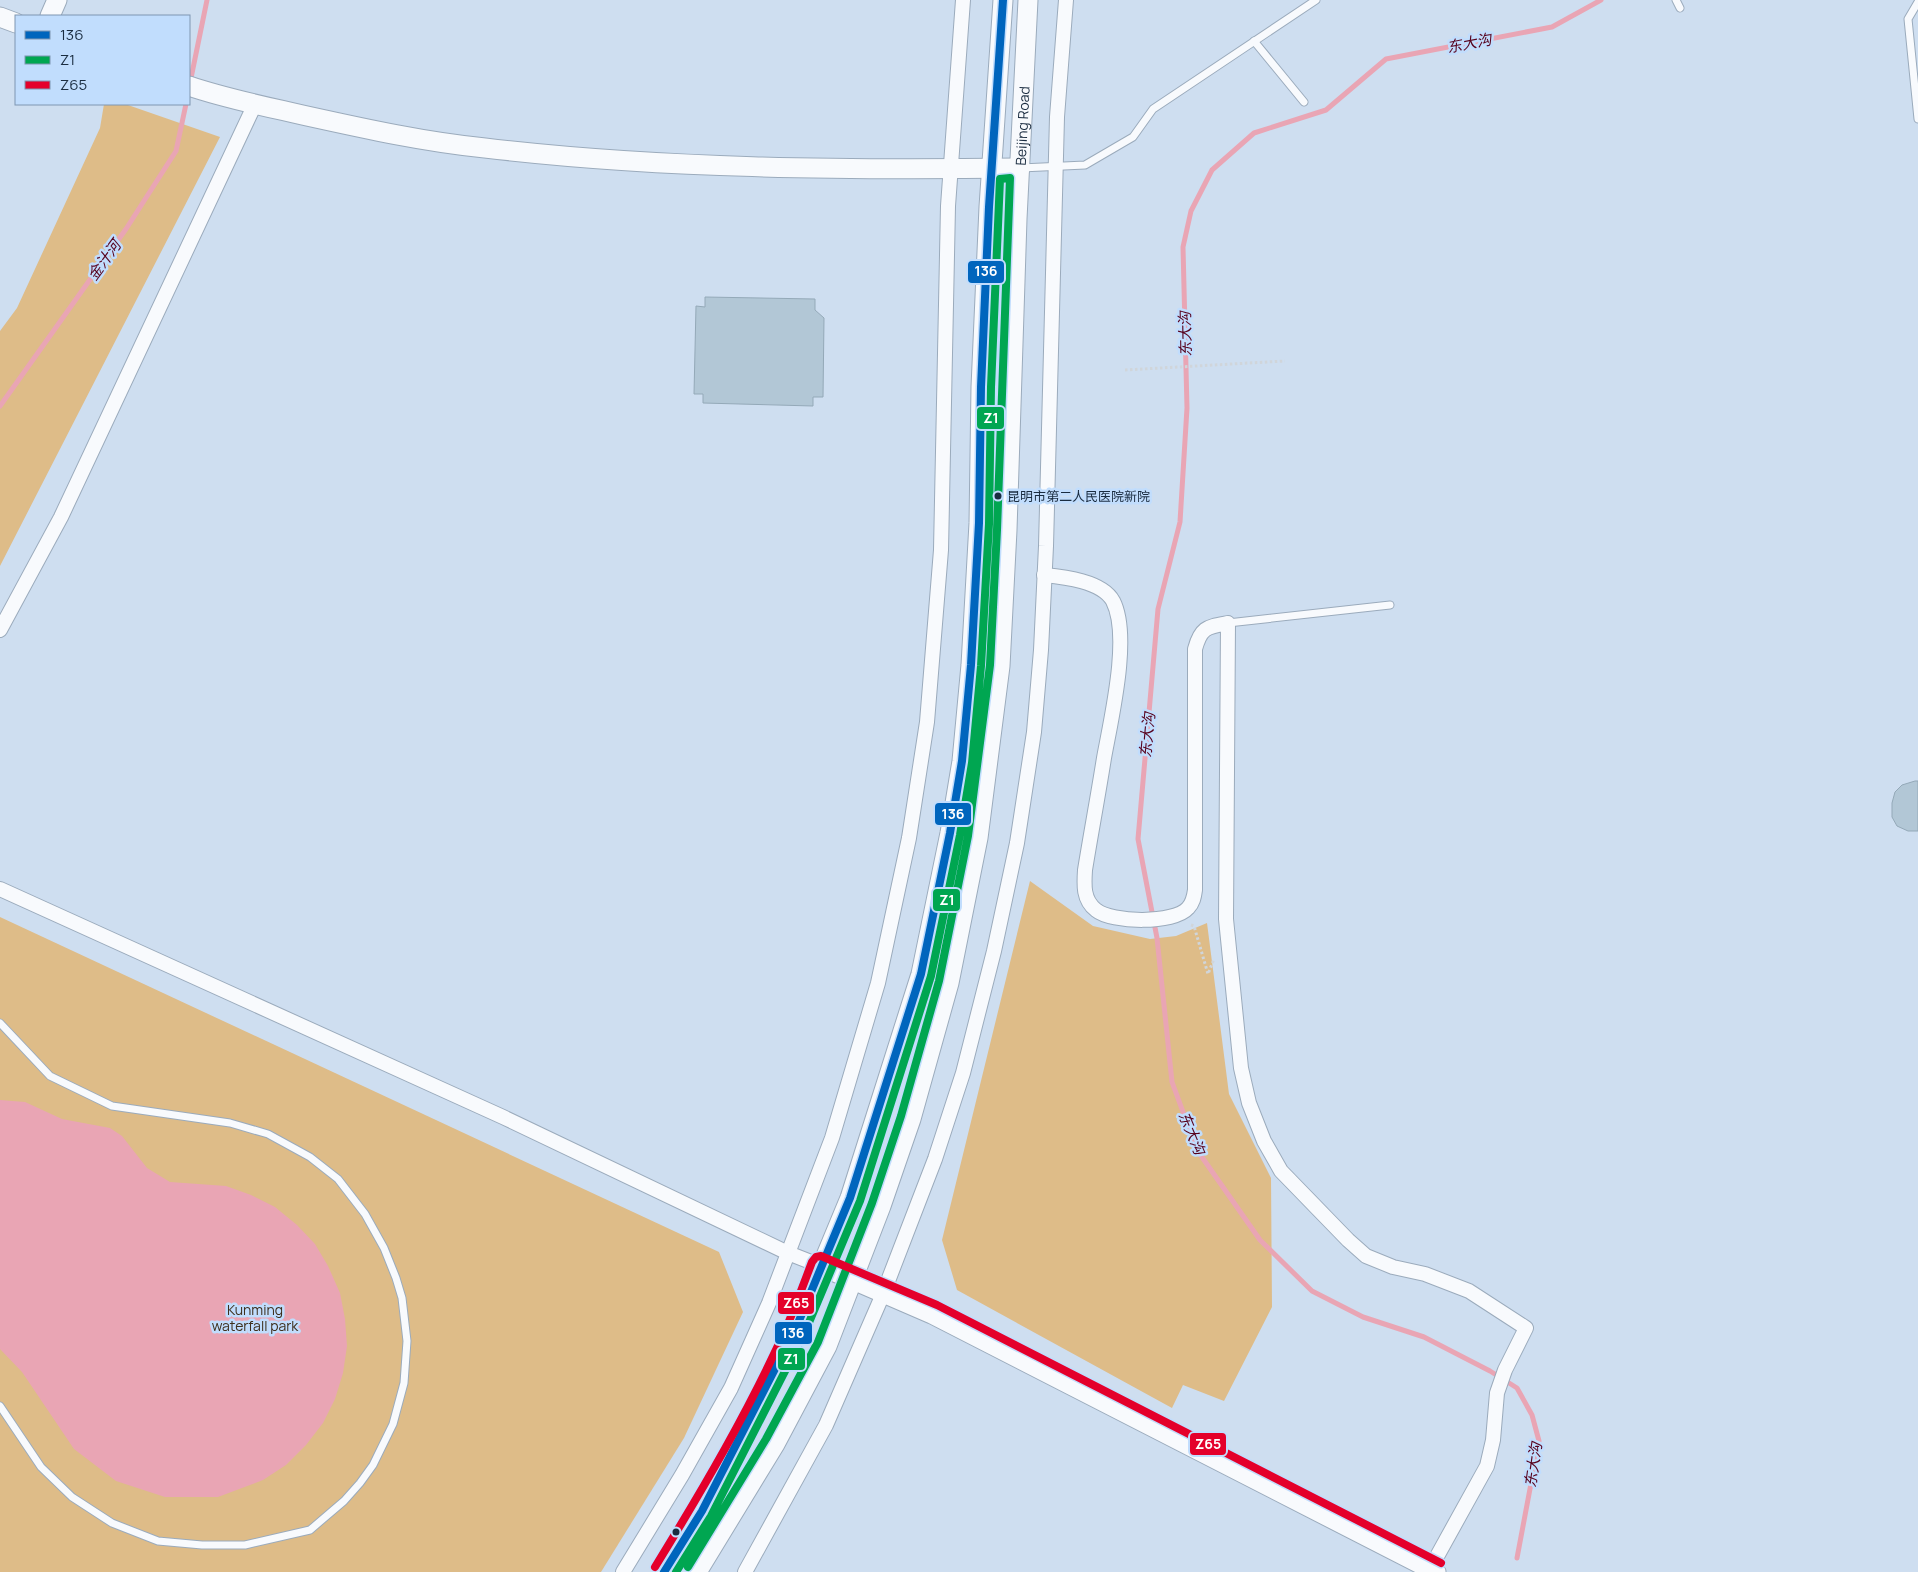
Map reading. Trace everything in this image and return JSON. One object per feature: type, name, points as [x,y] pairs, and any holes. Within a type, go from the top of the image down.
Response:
[{"type":"main road","points":[[50,15],[57,0]]},
{"type":"main road","name":"Beijing Road","points":[[664,1572],[702,1511],[750,1422],[796,1328],[850,1198],[921,974],[950,833],[960,770],[972,665],[979,523],[981,387],[990,169],[1002,0]]},
{"type":"main road","name":"Beijing Road","points":[[697,1572],[775,1444],[826,1346],[881,1206],[911,1119],[948,983],[978,838],[1000,666],[1028,0]]},
{"type":"main road","points":[[0,17],[15,23]]},
{"type":"main road","points":[[195,88],[372,131],[484,148],[605,159],[770,168],[1020,168]]},
{"type":"main road","points":[[821,1266],[932,1314],[1433,1570]]},
{"type":"street","points":[[623,1572],[682,1475],[731,1388],[769,1303],[832,1138],[878,983],[909,838],[927,722],[941,550],[950,168],[963,0]]},
{"type":"street","points":[[745,1572],[826,1425],[883,1294],[935,1159],[962,1072],[994,951],[1017,843],[1034,732],[1044,575],[1056,167],[1066,0]]},
{"type":"street","points":[[0,630],[61,518],[255,104]]},
{"type":"street","points":[[1044,575],[1074,578],[1102,590],[1112,600],[1118,614],[1120,628],[1118,666],[1084,885],[1087,899],[1096,910],[1110,916],[1136,921],[1178,916],[1188,909],[1193,901],[1195,890],[1195,649],[1199,634],[1210,626],[1228,624],[1226,919],[1241,1068],[1249,1103],[1264,1141],[1281,1172],[1366,1256],[1393,1267],[1425,1274],[1469,1291],[1526,1328],[1505,1370],[1497,1393],[1493,1440],[1487,1466],[1433,1570]]},
{"type":"street","points":[[0,889],[504,1116],[788,1253],[821,1266]]},
{"type":"lane","points":[[1020,168],[1085,165],[1132,137],[1153,109],[1316,0]]},
{"type":"lane","points":[[1676,0],[1680,8]]},
{"type":"lane","points":[[1918,2],[1908,19],[1918,119]]},
{"type":"lane","points":[[1254,41],[1304,102]]},
{"type":"lane","points":[[1228,624],[1390,605]]},
{"type":"lane","points":[[0,1023],[50,1076],[112,1106],[230,1123],[268,1134],[310,1157],[338,1179],[365,1214],[384,1248],[402,1298],[407,1340],[404,1383],[393,1424],[373,1465],[360,1483],[334,1511],[310,1530],[245,1545],[158,1542],[112,1523],[72,1498],[41,1467],[0,1406]]},
{"type":"path","points":[[1125,370],[1285,361]]},
{"type":"path","points":[[1178,916],[1194,926],[1208,974],[1217,952],[1229,951]]},
{"type":"green space","points":[[104,105],[128,105],[220,137],[0,566],[0,331],[17,308],[100,128]]},
{"type":"green space","points":[[1030,881],[1093,926],[1150,939],[1176,936],[1207,923],[1229,1094],[1271,1178],[1272,1307],[1224,1401],[1183,1385],[1172,1408],[957,1290],[942,1240]]},
{"type":"green space","name":"Kunming waterfall park","points":[[0,917],[719,1252],[743,1312],[684,1438],[601,1572],[0,1572]]},
{"type":"shaded area","points":[[0,1100],[25,1102],[62,1119],[110,1128],[122,1136],[147,1168],[170,1182],[226,1186],[251,1195],[275,1207],[297,1225],[315,1244],[328,1266],[340,1293],[345,1319],[347,1346],[343,1373],[335,1399],[323,1423],[306,1445],[286,1465],[263,1480],[218,1497],[165,1497],[116,1481],[74,1449],[22,1372],[0,1349]]},
{"type":"building","points":[[705,297],[815,299],[815,310],[824,318],[823,397],[813,397],[813,406],[703,403],[703,394],[694,394],[696,306],[705,307]]},
{"type":"building","points":[[1918,781],[1918,831],[1908,831],[1897,826],[1892,817],[1892,803],[1895,792],[1902,785]]},
{"type":"waterway","name":"金汁河","points":[[190,83],[207,0]]},
{"type":"waterway","name":"东大沟","points":[[1517,1558],[1539,1441],[1532,1415],[1517,1388],[1490,1371],[1424,1337],[1363,1317],[1312,1291],[1260,1240],[1197,1150],[1172,1082],[1157,938],[1138,839],[1158,609],[1180,522],[1187,408],[1183,247],[1191,211],[1212,170],[1254,133],[1326,110],[1386,59],[1552,27],[1601,0]]},
{"type":"waterway","name":"金汁河","points":[[0,406],[126,229],[176,151],[186,105]]},
{"type":"transit line","name":"136","points":[[664,1572],[702,1511],[796,1328],[850,1198],[921,974],[950,833],[962,761],[971,665],[979,523],[981,387],[989,207],[1003,0]]},
{"type":"transit line","name":"Z1","points":[[676,1572],[711,1516],[805,1332],[860,1201],[931,976],[960,835],[972,763],[981,666],[989,524],[991,387],[1000,179],[1010,178],[990,665],[968,836],[939,981],[901,1116],[872,1203],[818,1342],[766,1439],[688,1567]]},
{"type":"transit line","name":"Z65","points":[[655,1567],[742,1418],[787,1326],[812,1262],[816,1257],[821,1256],[937,1305],[1441,1563]]},
{"type":"place","name":"昆明市第二人民医院新院","points":[[998,496]]}]
